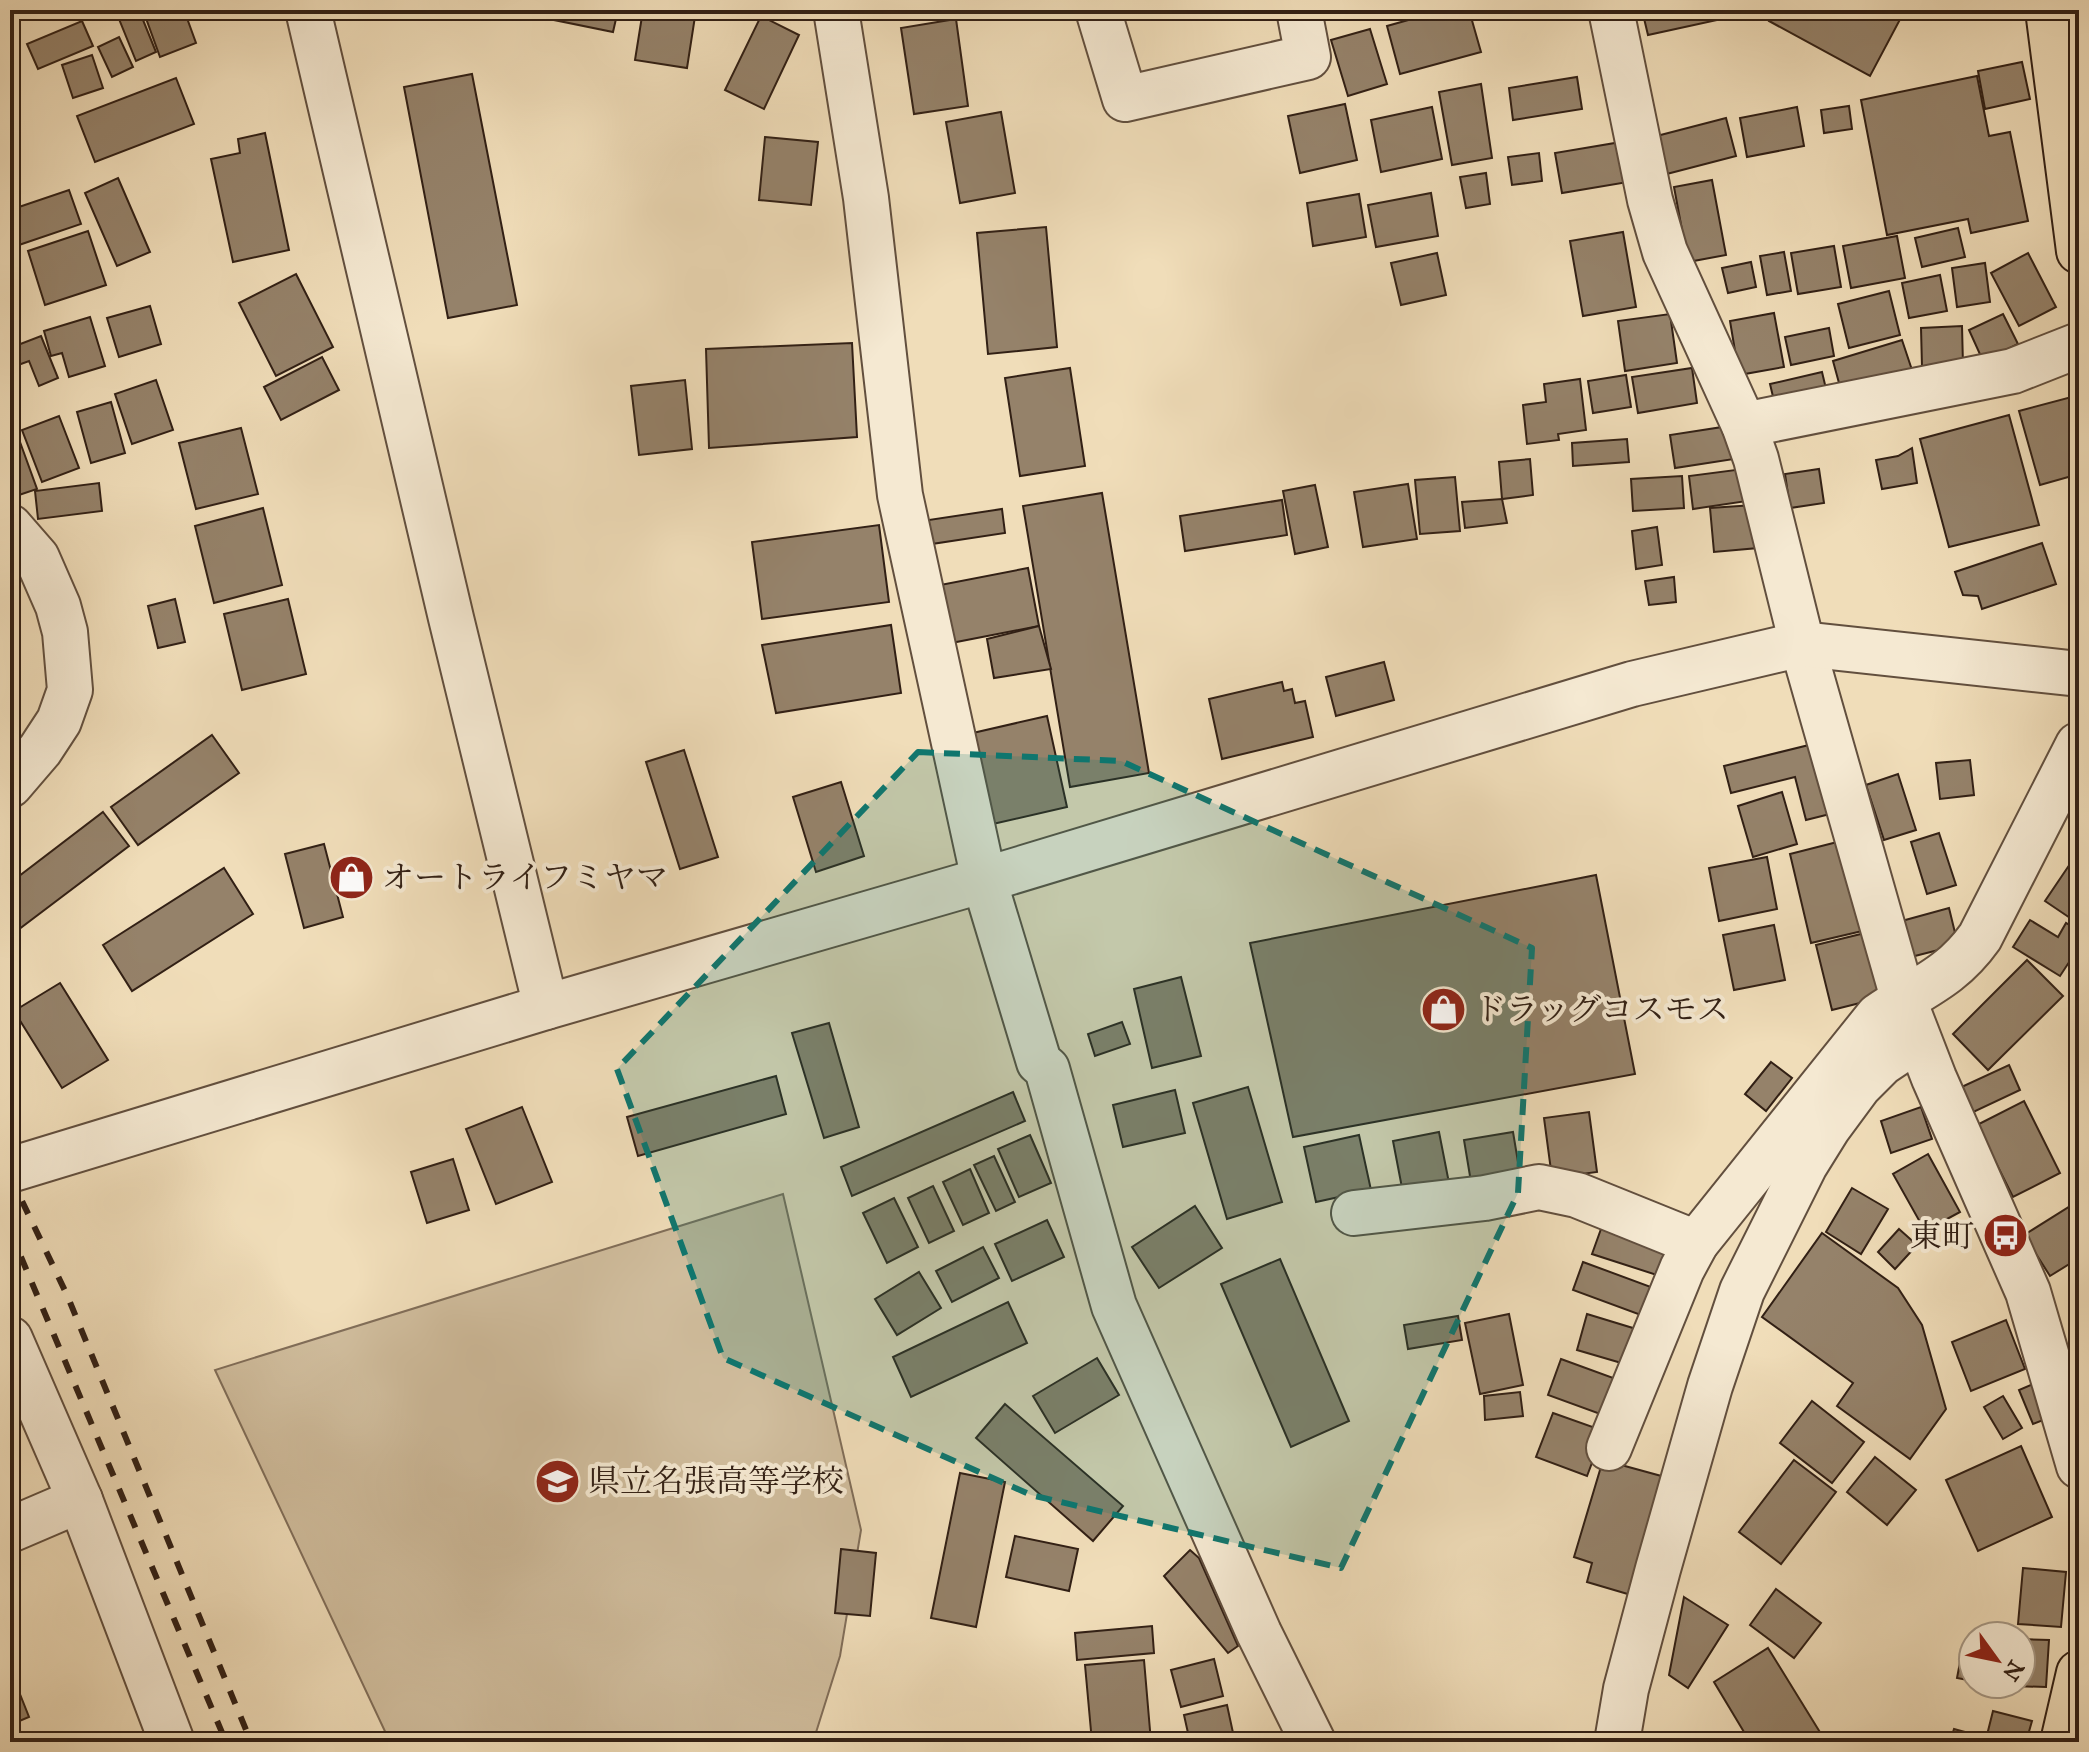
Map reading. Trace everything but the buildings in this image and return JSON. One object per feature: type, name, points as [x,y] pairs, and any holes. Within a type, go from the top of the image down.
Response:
[{"type":"main road","points":[[2048,10],[2079,251]]},
{"type":"main road","points":[[2063,1742],[2079,1673]]},
{"type":"street","points":[[308,10],[546,1007]]},
{"type":"street","points":[[836,10],[866,198],[900,495],[984,880],[1039,1062],[1047,1069],[1114,1306],[1259,1633],[1313,1742]]},
{"type":"street","points":[[1098,10],[1125,99],[1308,57],[1299,10]]},
{"type":"street","points":[[1611,10],[1650,200],[1665,252],[1744,425],[1756,459],[1802,644],[1903,998],[2028,1292],[2079,1466]]},
{"type":"street","points":[[1744,425],[2013,371],[2079,345]]},
{"type":"street","points":[[10,527],[37,558],[58,606],[65,632],[70,690],[59,721],[40,750],[10,785]]},
{"type":"street","points":[[10,1170],[1632,684],[1802,644],[2079,674]]},
{"type":"street","points":[[1609,1448],[1682,1269],[1696,1243],[1878,1016],[1903,998],[1939,980],[1965,958],[1980,937],[2078,745]]},
{"type":"street","points":[[1617,1742],[1626,1689],[1654,1584],[1710,1386],[1742,1291],[1805,1165],[1828,1128],[1859,1086],[1882,1063],[1918,1039]]},
{"type":"street","points":[[1354,1213],[1485,1198],[1539,1187],[1577,1195],[1696,1243]]},
{"type":"street","points":[[10,1339],[80,1500],[172,1742]]},
{"type":"street","points":[[10,1530],[80,1500]]},
{"type":"highlighted area","points":[[918,752],[1121,761],[1532,948],[1518,1193],[1341,1568],[1031,1495],[723,1358],[617,1069]]},
{"type":"shaded area","name":"県立名張高等学校","points":[[783,1194],[861,1530],[840,1656],[813,1742],[390,1742],[215,1370]]},
{"type":"railway","points":[[10,1176],[67,1295],[251,1742]]},
{"type":"railway","points":[[10,1231],[226,1742]]},
{"type":"place","name":"オートライフミヤマ","points":[[351,877]]},
{"type":"place","name":"ドラッグコスモス","points":[[1443,1009]]},
{"type":"place","name":"東町","points":[[2005,1236]]},
{"type":"place","name":"県立名張高等学校","points":[[557,1481]]}]
